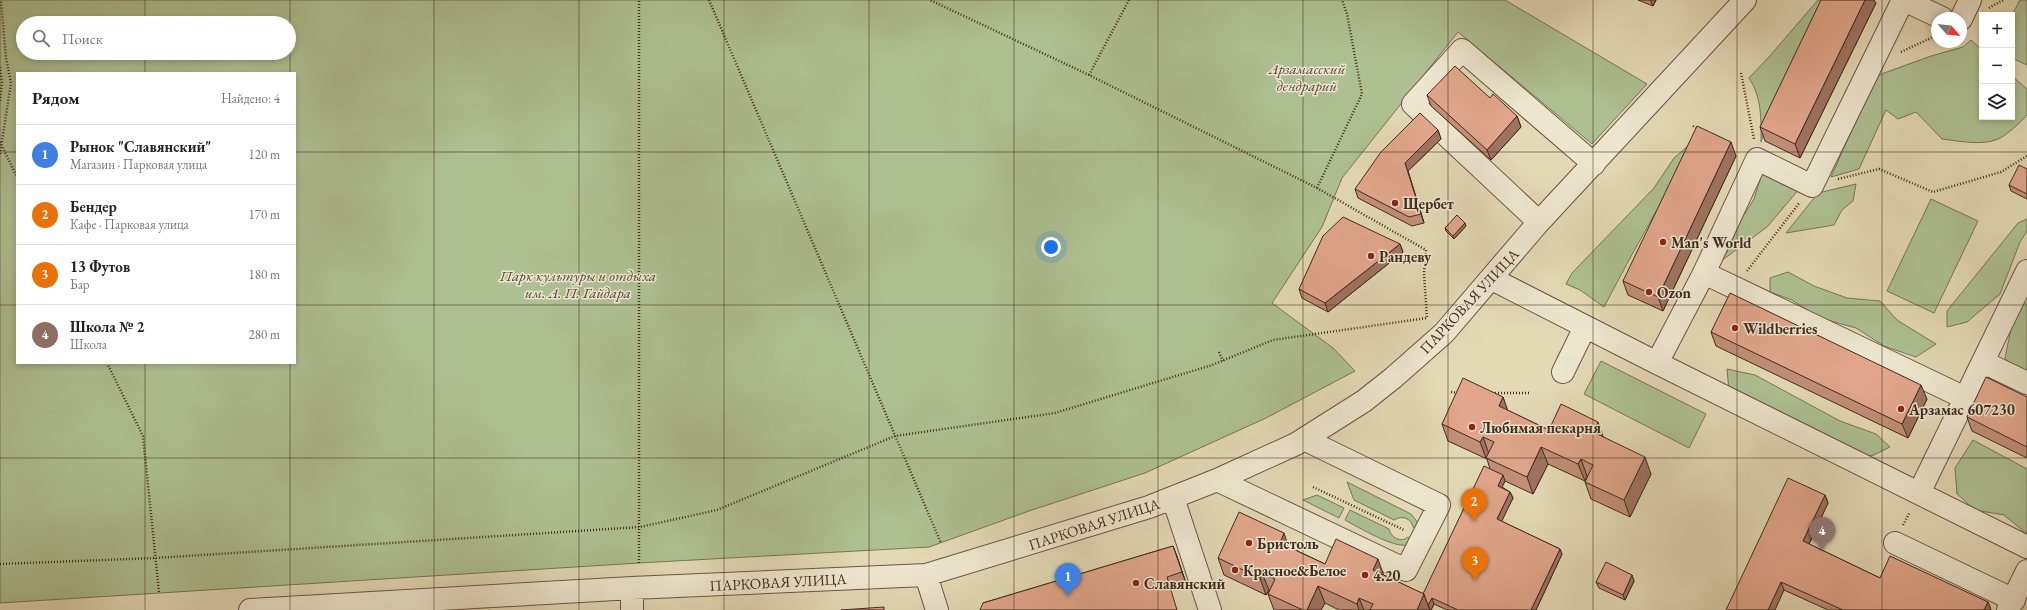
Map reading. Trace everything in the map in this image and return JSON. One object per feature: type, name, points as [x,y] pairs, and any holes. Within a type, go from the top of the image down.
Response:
[{"type":"street","name":"ПАРКОВАЯ УЛИЦА","points":[[250,610],[407,606],[632,588],[926,575],[1149,507],[1217,480],[1304,439],[1364,401],[1393,378],[1444,333],[1540,222],[1745,0]]},
{"type":"street","points":[[1657,363],[1704,273],[1758,159],[1812,186],[1904,0],[1931,13]]},
{"type":"street","points":[[1964,12],[1970,0]]},
{"type":"street","points":[[1540,222],[1413,104],[1462,50],[1594,164]]},
{"type":"street","points":[[1919,494],[2027,271]]},
{"type":"street","points":[[1704,273],[1965,398]]},
{"type":"street","points":[[1492,279],[1585,327],[2027,547]]},
{"type":"street","points":[[1563,372],[1585,327]]},
{"type":"street","points":[[1983,362],[2027,383]]},
{"type":"street","points":[[1217,480],[1406,570],[1439,505],[1304,439]]},
{"type":"street","points":[[1172,498],[1210,610]]},
{"type":"street","points":[[1895,543],[2011,605],[2027,571]]},
{"type":"street","points":[[926,575],[937,610]]},
{"type":"street","points":[[632,588],[632,610]]},
{"type":"path","points":[[0,154],[11,83],[6,58],[1,0]]},
{"type":"path","points":[[639,0],[639,563]]},
{"type":"path","points":[[710,0],[941,543]]},
{"type":"path","points":[[0,564],[156,558],[640,528],[717,510],[896,436],[1055,413],[1223,361],[1273,340],[1427,318],[1424,274],[1426,250],[1317,188],[1089,75],[930,0]]},
{"type":"path","points":[[1089,75],[1129,0]]},
{"type":"path","points":[[1317,188],[1362,94],[1347,14],[1342,0]]},
{"type":"path","points":[[1870,67],[1931,38]]},
{"type":"path","points":[[0,67],[2,82],[0,103]]},
{"type":"path","points":[[1741,74],[1758,159]]},
{"type":"path","points":[[1693,126],[1699,130]]},
{"type":"path","points":[[0,142],[16,175]]},
{"type":"path","points":[[1734,287],[1812,186],[1879,169],[1933,192],[2001,172],[2027,156]]},
{"type":"path","points":[[1219,352],[1223,361]]},
{"type":"path","points":[[107,364],[143,436],[159,592]]},
{"type":"path","points":[[1451,392],[1467,393]]},
{"type":"path","points":[[1490,393],[1530,393]]},
{"type":"path","points":[[1313,487],[1422,538]]},
{"type":"path","points":[[1895,543],[1919,494]]},
{"type":"green space","name":"Парк культуры и отдыха им. А. П. Гайдара","points":[[0,0],[1505,0],[1647,84],[1592,144],[1458,32],[1342,178],[1322,227],[1272,303],[1333,348],[1355,371],[1266,418],[1145,473],[1029,511],[929,547],[639,563],[0,603]]},
{"type":"green space","points":[[1818,0],[1828,0],[1769,119],[1761,142],[1761,116],[1759,101],[1749,78]]},
{"type":"green space","points":[[2020,0],[2027,0],[2027,65],[2015,59],[2015,12],[2014,12]]},
{"type":"green space","points":[[1971,40],[1979,47],[1979,120],[2015,120],[2015,79],[2027,89],[2027,115],[2021,121],[2009,132],[1998,139],[1978,143],[1942,139],[1916,112],[1898,119],[1886,110],[1859,169],[1831,177],[1876,76],[1931,56],[1959,48],[1967,48],[1967,44]]},
{"type":"green space","points":[[1695,140],[1604,307],[1580,290],[1566,284],[1572,273],[1654,188],[1674,158]]},
{"type":"green space","points":[[1763,170],[1800,188],[1767,227],[1717,264],[1727,252],[1742,218],[1754,199]]},
{"type":"green space","points":[[1856,184],[1853,201],[1842,210],[1834,225],[1786,233],[1818,193]]},
{"type":"green space","points":[[1931,199],[1978,221],[1934,313],[1887,291]]},
{"type":"green space","points":[[2027,219],[2027,231],[2020,242],[2000,294],[1967,322],[1947,327],[1947,311],[2018,223]]},
{"type":"green space","points":[[1788,272],[1814,286],[1847,298],[1880,301],[1897,320],[1936,344],[1916,357],[1884,346],[1856,328],[1820,318],[1792,300],[1770,292],[1770,278]]},
{"type":"green space","points":[[2024,302],[2027,304],[2027,375],[2016,371],[2005,358],[2012,324]]},
{"type":"green space","points":[[1601,361],[1706,414],[1689,448],[1584,394]]},
{"type":"green space","points":[[1727,369],[1755,375],[1840,421],[1876,434],[1890,447],[1874,455],[1861,457],[1729,391]]},
{"type":"green space","points":[[1973,440],[2027,469],[2027,534],[2004,515],[1975,510],[1957,494],[1955,468]]},
{"type":"green space","points":[[1347,482],[1411,514],[1419,524],[1419,531],[1413,527],[1410,521],[1406,518],[1397,518],[1394,520],[1354,500]]},
{"type":"green space","points":[[1317,495],[1344,508],[1339,518],[1303,500]]},
{"type":"green space","points":[[1350,510],[1389,529],[1392,535],[1397,539],[1402,540],[1408,537],[1415,540],[1408,545],[1401,545],[1376,536],[1345,520]]},
{"type":"building","points":[[1821,0],[1865,0],[1795,144],[1760,127]]},
{"type":"building","points":[[1455,66],[1490,98],[1493,94],[1517,116],[1487,150],[1427,95]]},
{"type":"building","points":[[1420,113],[1438,130],[1405,163],[1421,214],[1409,217],[1355,189],[1381,152]]},
{"type":"building","points":[[1697,126],[1731,142],[1658,297],[1623,281]]},
{"type":"building","points":[[2019,165],[2027,169],[2027,194],[2009,185]]},
{"type":"building","points":[[1457,215],[1465,223],[1453,236],[1445,228]]},
{"type":"building","points":[[1343,217],[1400,244],[1325,303],[1299,289],[1323,236]]},
{"type":"building","points":[[1730,293],[1921,385],[1902,424],[1711,332]]},
{"type":"building","points":[[1986,377],[2027,397],[2027,447],[1967,417]]},
{"type":"building","points":[[1463,378],[1503,397],[1499,406],[1549,430],[1561,404],[1598,422],[1593,432],[1645,457],[1624,500],[1585,482],[1593,465],[1581,459],[1578,464],[1541,447],[1527,477],[1486,458],[1494,442],[1483,437],[1480,442],[1442,424]]},
{"type":"building","points":[[1484,466],[1503,475],[1498,486],[1510,492],[1497,519],[1560,549],[1531,610],[1458,610],[1432,598],[1428,605],[1423,594]]},
{"type":"building","points":[[1788,478],[1825,495],[1803,541],[1880,578],[1890,556],[1988,602],[1984,610],[1843,610],[1781,582],[1768,610],[1726,610]]},
{"type":"building","points":[[1239,512],[1284,533],[1280,543],[1325,564],[1336,539],[1378,559],[1373,570],[1424,594],[1417,610],[1370,610],[1373,604],[1359,598],[1357,604],[1318,586],[1307,610],[1303,610],[1268,594],[1275,579],[1262,573],[1260,578],[1218,558]]},
{"type":"building","points":[[1173,546],[1182,572],[1167,577],[1177,610],[980,610],[983,603]]},
{"type":"building","points":[[1606,562],[1632,575],[1623,595],[1596,582]]},
{"type":"building","points":[[884,607],[884,610],[841,610]]},
{"type":"place","name":"Щербет","points":[[1395,203]]},
{"type":"place","name":"Man's World","points":[[1663,242]]},
{"type":"place","name":"Рандеву","points":[[1371,256]]},
{"type":"place","name":"Ozon","points":[[1649,292]]},
{"type":"place","name":"Wildberries","points":[[1735,328]]},
{"type":"place","name":"Арзамас 607230","points":[[1901,409]]},
{"type":"place","name":"Любимая пекарня","points":[[1472,427]]},
{"type":"place","name":"Бендер","points":[[1474,521]]},
{"type":"place","name":"Бристоль","points":[[1249,543]]},
{"type":"place","name":"Школа № 2","points":[[1822,550]]},
{"type":"place","name":"Красное&Белое","points":[[1235,570]]},
{"type":"place","name":"4.20","points":[[1365,575]]},
{"type":"place","name":"13 Футов","points":[[1475,580]]},
{"type":"place","name":"Славянский","points":[[1136,583]]},
{"type":"place","name":"Рынок \"Славянский\"","points":[[1068,596]]},
{"type":"park label","name":"Арзамасский дендрарий","points":[[1307,76]]}]
